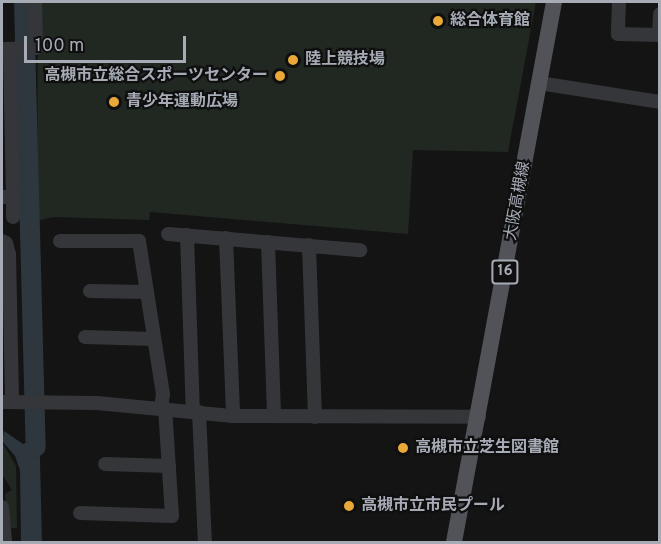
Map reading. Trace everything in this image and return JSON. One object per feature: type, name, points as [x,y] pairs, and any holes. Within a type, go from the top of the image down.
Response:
[{"type":"main road","name":"大阪高槻線","points":[[454,543],[554,2]]},
{"type":"street","points":[[13,217],[7,197],[9,49],[36,48],[35,2]]},
{"type":"street","points":[[619,2],[618,34],[659,35],[660,14]]},
{"type":"street","points":[[539,83],[660,102]]},
{"type":"street","points":[[168,234],[360,250]]},
{"type":"street","points":[[187,235],[205,543]]},
{"type":"street","points":[[226,238],[233,416]]},
{"type":"street","points":[[2,241],[6,243],[9,254],[6,292],[7,402],[163,409],[233,416],[479,417]]},
{"type":"street","points":[[60,241],[139,241],[163,394],[169,466],[172,516],[80,513]]},
{"type":"street","points":[[268,242],[274,416]]},
{"type":"street","points":[[309,245],[315,417]]},
{"type":"street","points":[[90,291],[147,292]]},
{"type":"street","points":[[85,337],[154,339]]},
{"type":"street","points":[[105,464],[169,466]]},
{"type":"street","points":[[2,507],[4,535]]},
{"type":"shaded area","name":"高槻市立総合スポーツセンター","points":[[38,2],[536,2],[508,152],[413,150],[408,234],[150,212],[149,220],[53,217],[37,221]]},
{"type":"shaded area","points":[[30,420],[39,420],[42,542],[21,542],[20,470],[15,456],[2,441],[4,431],[23,444],[28,442]]},
{"type":"shaded area","points":[[2,442],[16,466],[17,528],[7,528],[5,494],[12,490],[2,474]]},
{"type":"waterway","points":[[24,2],[36,447]]},
{"type":"place","name":"総合体育館","points":[[438,21]]},
{"type":"place","name":"陸上競技場","points":[[293,60]]},
{"type":"place","name":"高槻市立総合スポーツセンター","points":[[280,76]]},
{"type":"place","name":"青少年運動広場","points":[[114,102]]},
{"type":"place","name":"高槻市立芝生図書館","points":[[403,448]]},
{"type":"place","name":"高槻市立市民プール","points":[[349,506]]}]
